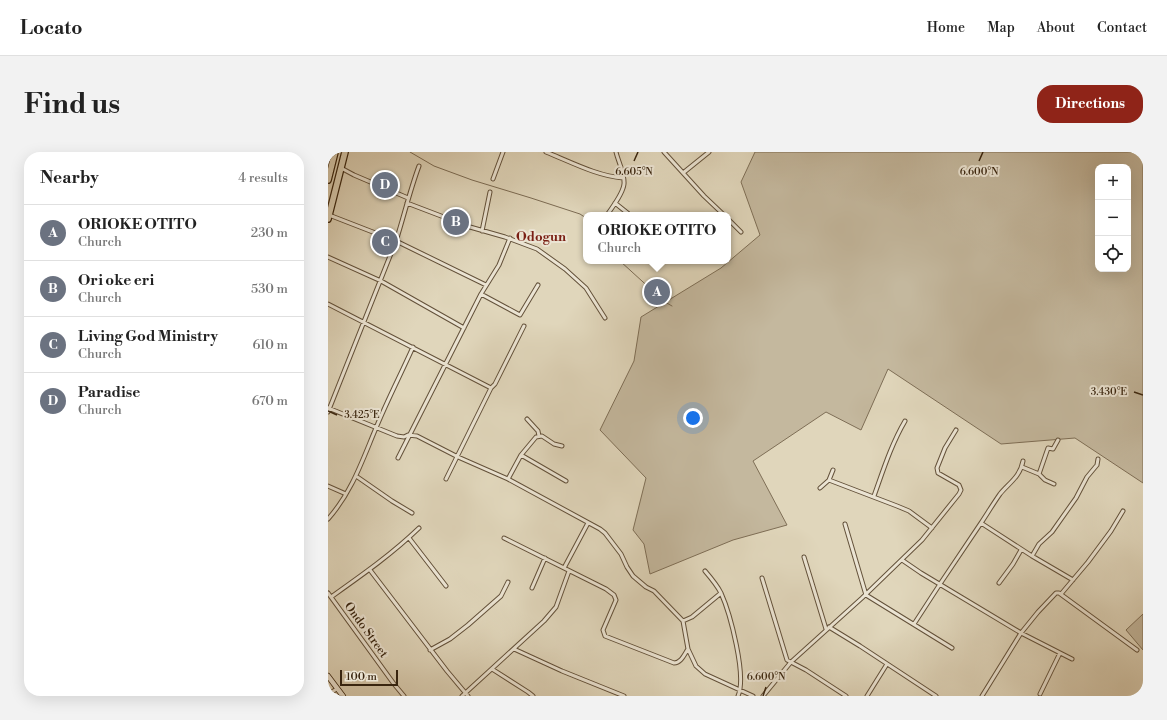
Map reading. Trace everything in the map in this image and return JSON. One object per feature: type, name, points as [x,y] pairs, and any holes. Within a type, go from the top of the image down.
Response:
[{"type":"highway","points":[[328,180],[335,152]]},
{"type":"highway","points":[[329,217],[345,152]]},
{"type":"street","points":[[493,179],[503,152]]},
{"type":"street","points":[[546,152],[602,174],[623,178]]},
{"type":"street","points":[[609,212],[622,189],[623,178],[616,152]]},
{"type":"street","points":[[664,152],[704,196],[721,212]]},
{"type":"street","points":[[683,173],[709,152]]},
{"type":"street","points":[[419,166],[411,186],[396,241],[328,409],[397,436],[417,436],[508,479],[605,533],[621,554],[633,576],[646,587],[654,591],[684,621],[688,649],[696,666],[705,674],[753,696]]},
{"type":"street","points":[[341,168],[408,198]]},
{"type":"street","points":[[482,231],[490,192]]},
{"type":"street","points":[[407,203],[470,228],[510,238],[537,249],[586,288],[605,318]]},
{"type":"street","points":[[615,203],[626,212]]},
{"type":"street","points":[[329,217],[396,241],[486,285]]},
{"type":"street","points":[[731,222],[741,232]]},
{"type":"street","points":[[398,458],[408,435],[414,429],[481,294],[500,265],[510,238]]},
{"type":"street","points":[[328,258],[381,281],[464,328]]},
{"type":"street","points":[[481,294],[520,315],[538,285]]},
{"type":"street","points":[[328,304],[364,321],[491,388]]},
{"type":"street","points":[[446,479],[491,388],[495,384],[524,326]]},
{"type":"street","points":[[328,519],[341,504],[356,476],[376,427],[413,347]]},
{"type":"street","points":[[527,419],[538,431],[539,436]]},
{"type":"street","points":[[874,496],[888,456],[905,421]]},
{"type":"street","points":[[762,696],[791,662],[827,628],[866,595],[902,560],[932,528],[961,490],[959,485],[938,473],[937,468],[956,430]]},
{"type":"street","points":[[508,479],[521,455],[534,439],[542,436],[554,444],[562,446]]},
{"type":"street","points":[[1039,474],[1048,448],[1053,449],[1058,440]]},
{"type":"street","points":[[521,455],[566,481]]},
{"type":"street","points":[[1032,556],[1039,544],[1052,532],[1076,498],[1097,465],[1098,459]]},
{"type":"street","points":[[914,624],[1000,495],[1011,483],[1022,467],[1023,461]]},
{"type":"street","points":[[1022,467],[1039,474],[1045,480],[1054,484]]},
{"type":"street","points":[[820,488],[829,480],[833,470]]},
{"type":"street","points":[[356,476],[392,501],[412,512]]},
{"type":"street","points":[[829,480],[874,496],[909,511],[932,528]]},
{"type":"street","points":[[328,486],[346,494]]},
{"type":"street","points":[[1061,594],[1102,542],[1123,511]]},
{"type":"street","points":[[564,568],[588,523]]},
{"type":"street","points":[[981,523],[1045,565],[1073,580]]},
{"type":"street","points":[[845,524],[866,595],[952,648]]},
{"type":"street","points":[[331,597],[370,570],[419,528]]},
{"type":"street","points":[[409,538],[446,586]]},
{"type":"street","points":[[504,538],[606,590],[616,598],[604,630],[605,636],[674,663],[681,661],[688,649]]},
{"type":"street","points":[[999,583],[1021,550]]},
{"type":"street","points":[[804,557],[827,628],[860,646],[936,696]]},
{"type":"street","points":[[532,588],[545,558]]},
{"type":"street","points":[[902,560],[921,573],[1022,633],[1072,658]]},
{"type":"street","points":[[370,570],[430,650],[467,695]]},
{"type":"street","points":[[705,570],[715,582],[721,593],[737,648],[741,675],[740,691],[738,696]]},
{"type":"street","points":[[462,696],[467,695],[492,669],[544,621],[556,607],[569,571]]},
{"type":"street","points":[[762,578],[787,660],[806,670],[846,696]]},
{"type":"street","points":[[430,650],[450,639],[468,625],[501,596],[508,582]]},
{"type":"street","name":"Ondo Street","points":[[328,593],[404,696]]},
{"type":"street","points":[[684,621],[692,617],[721,593]]},
{"type":"street","points":[[982,696],[1022,633],[1038,612],[1056,593],[1061,594],[1137,650]]},
{"type":"street","points":[[514,649],[562,671],[624,696]]},
{"type":"street","points":[[1040,694],[1060,653]]},
{"type":"street","points":[[867,696],[887,664]]},
{"type":"street","points":[[492,669],[532,696]]},
{"type":"street","points":[[328,676],[343,696]]},
{"type":"street","points":[[328,694],[338,689]]},
{"type":"shaded area","points":[[755,152],[1143,152],[1143,483],[1075,438],[1001,444],[888,369],[861,430],[826,412],[753,461],[787,525],[733,540],[650,574],[644,544],[633,530],[646,478],[600,430],[634,361],[641,317],[726,264],[731,264],[731,260],[760,235],[741,182]]},
{"type":"shaded area","points":[[1143,614],[1143,650],[1126,630]]},
{"type":"waterway","points":[[410,152],[434,166],[583,216]]},
{"type":"waterway","points":[[623,264],[665,302],[672,306]]},
{"type":"place","name":"Paradise","points":[[385,185]]},
{"type":"place","name":"Ori oke eri","points":[[456,222]]},
{"type":"place","name":"Living God Ministry","points":[[385,242]]},
{"type":"place","name":"ORIOKE OTITO","points":[[657,292]]},
{"type":"district","name":"Odogun","points":[[541,237]]}]
